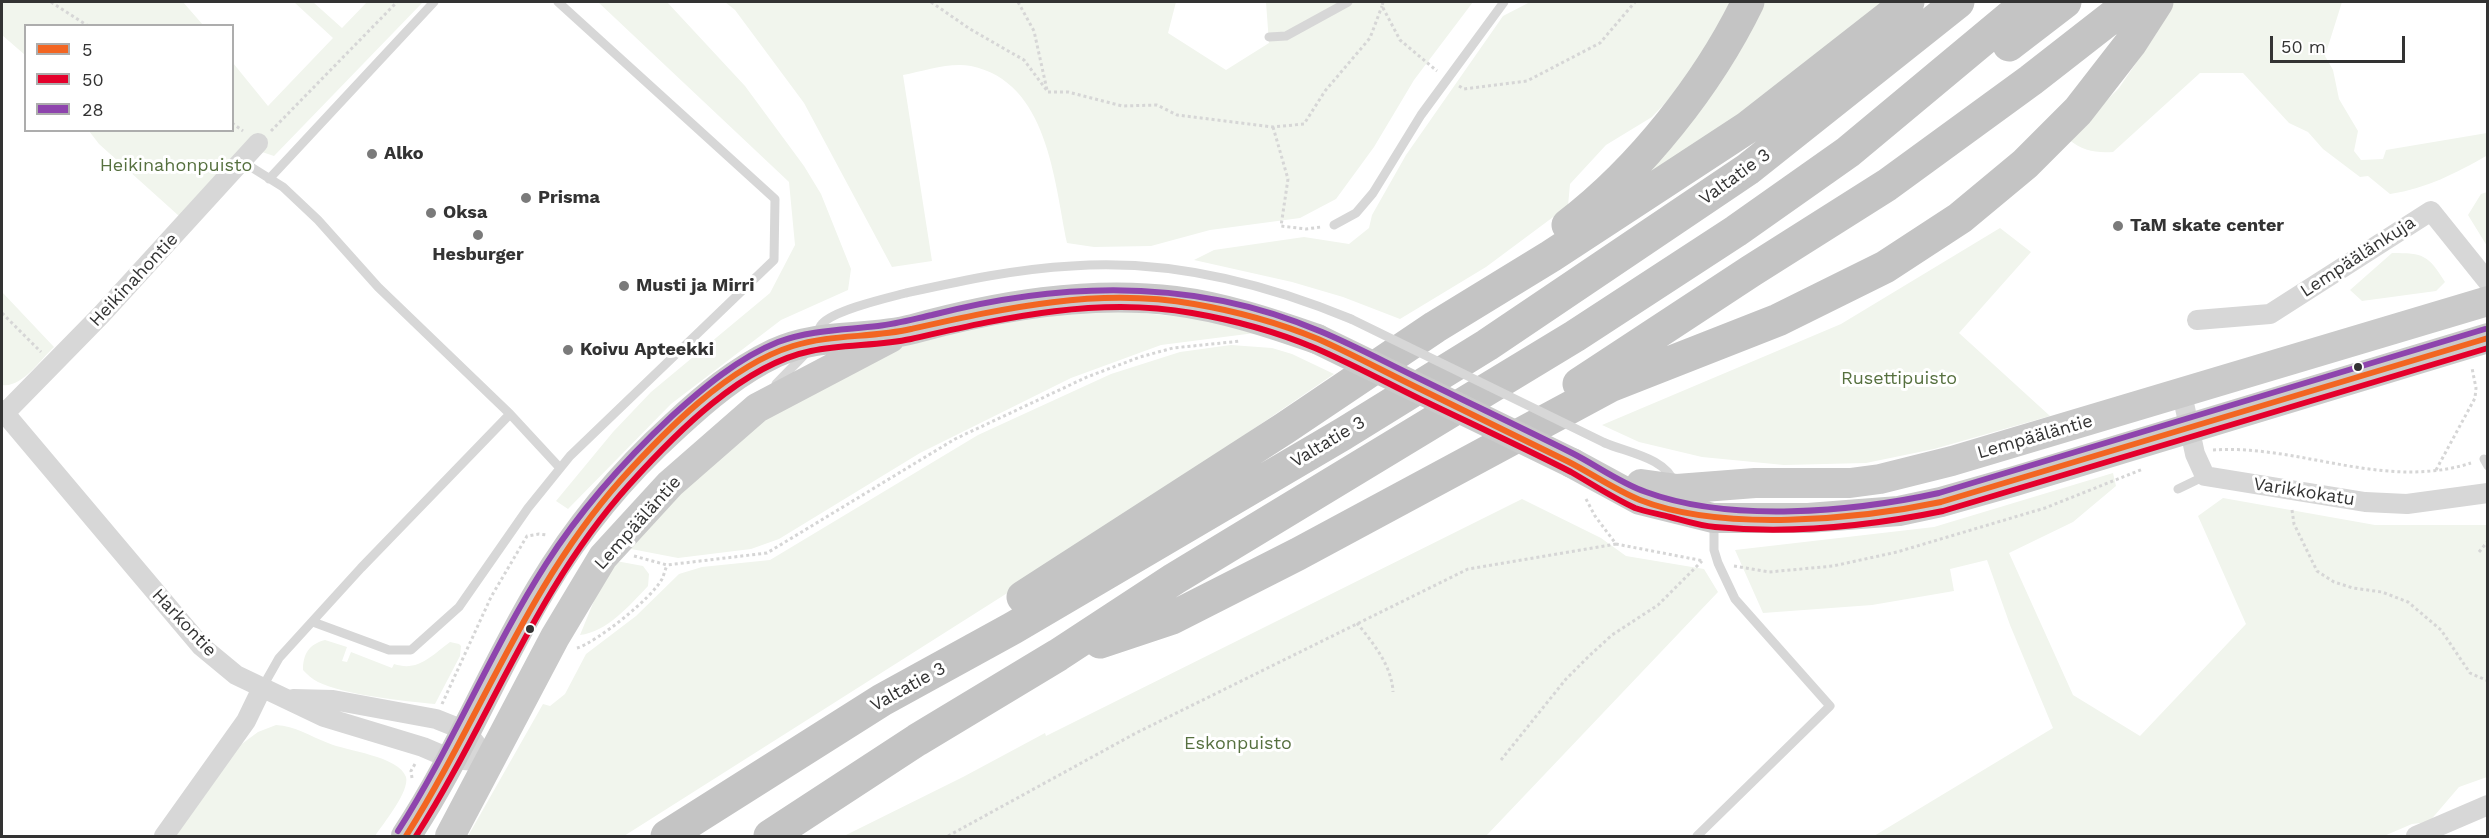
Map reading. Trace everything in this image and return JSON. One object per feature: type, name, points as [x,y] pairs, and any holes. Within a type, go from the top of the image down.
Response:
[{"type":"highway","points":[[1435,327],[1581,215],[1626,173],[1670,122],[1705,76],[1748,2]]},
{"type":"highway","points":[[882,700],[920,661],[1286,428],[1435,327],[1551,256],[1748,127],[1908,2]]},
{"type":"highway","name":"Valtatie 3","points":[[667,837],[882,700],[1013,628],[1343,434],[1487,345],[1748,170],[1958,2]]},
{"type":"highway","name":"Valtatie 3","points":[[770,837],[917,740],[1058,656],[1174,579],[1575,336],[1736,231],[1848,152],[2028,2]]},
{"type":"highway","points":[[1848,152],[1949,90],[2065,2]]},
{"type":"highway","points":[[1429,483],[1751,270],[1887,185],[2031,80],[2131,2]]},
{"type":"highway","points":[[1058,656],[1172,618],[1298,554],[1610,386],[1778,320],[1885,267],[1960,218],[2025,164],[2078,111],[2130,44],[2157,2]]},
{"type":"main road","name":"Lempääläntie","points":[[406,837],[451,759],[525,617],[569,544],[602,500],[640,458],[702,402],[740,373],[776,353],[815,341],[903,332],[978,312],[1033,303],[1132,298],[1175,301],[1277,325],[1317,339],[1572,463],[1640,500],[1713,518],[1808,518],[1899,511],[1941,502],[2487,338]]},
{"type":"main road","name":"Lempääläntie","points":[[1572,463],[1623,480],[1677,489],[1755,483],[1850,483],[1880,479],[1952,462],[2487,301]]},
{"type":"main road","name":"Lempääläntie","points":[[450,837],[555,637],[603,558],[670,484],[757,408],[903,332]]},
{"type":"street","name":"Heikinahontie","points":[[3,411],[101,315],[258,143]]},
{"type":"street","name":"Lempäälänkuja","points":[[2196,320],[2270,314],[2432,211],[2487,282]]},
{"type":"street","points":[[2182,394],[2195,454],[2205,476]]},
{"type":"street","name":"Harkontie","points":[[3,411],[201,646],[236,675],[324,717],[423,747],[451,759],[490,762]]},
{"type":"street","name":"Varikkokatu","points":[[2205,476],[2365,502],[2407,504],[2487,493]]},
{"type":"street","points":[[164,837],[246,721],[262,688]]},
{"type":"street","points":[[286,699],[333,700],[436,719],[466,731],[490,762]]},
{"type":"street","points":[[2416,837],[2487,805]]},
{"type":"lane","points":[[269,179],[434,2]]},
{"type":"lane","points":[[313,622],[389,650],[411,650],[459,607],[528,508],[570,456],[774,260],[775,199],[558,2]]},
{"type":"lane","points":[[1324,2],[1330,10]]},
{"type":"lane","points":[[1269,37],[1286,36],[1348,2]]},
{"type":"lane","points":[[1334,225],[1356,213],[1373,193],[1421,115],[1503,2]]},
{"type":"lane","points":[[243,162],[283,187],[318,220],[384,294],[510,414],[560,468]]},
{"type":"lane","points":[[757,408],[762,395],[801,360],[815,341],[820,326],[831,317],[883,298],[972,278],[1074,265],[1145,267],[1216,277],[1293,297],[1351,319],[1605,443],[1662,465],[1672,473],[1677,489]]},
{"type":"lane","points":[[262,688],[279,658],[361,568],[510,414]]},
{"type":"lane","points":[[2178,489],[2205,476]]},
{"type":"lane","points":[[1697,837],[1830,706],[1735,599],[1714,550],[1713,518],[1718,486]]},
{"type":"path","points":[[51,2],[85,24]]},
{"type":"path","points":[[258,143],[397,2]]},
{"type":"path","points":[[931,2],[970,29],[1024,60],[1048,92]]},
{"type":"path","points":[[1018,2],[1034,31],[1048,92]]},
{"type":"path","points":[[1382,4],[1400,40],[1448,80],[1464,89],[1527,81],[1600,43],[1635,2]]},
{"type":"path","points":[[1048,92],[1068,92],[1122,106],[1157,105],[1177,115],[1273,127],[1304,124],[1325,91],[1370,38],[1382,4]]},
{"type":"path","points":[[1273,127],[1287,179],[1281,226],[1306,229],[1334,225]]},
{"type":"path","points":[[3,316],[53,364]]},
{"type":"path","points":[[632,555],[667,566],[767,552],[955,440],[1087,377],[1140,357],[1173,348],[1243,341]]},
{"type":"path","points":[[2436,470],[2475,398],[2476,388],[2472,365]]},
{"type":"path","points":[[2289,490],[2294,524],[2317,571],[2334,582],[2353,588],[2382,592],[2408,602],[2441,630],[2470,673],[2487,681]]},
{"type":"path","points":[[436,719],[464,652],[491,597],[527,536],[539,534],[553,536]]},
{"type":"path","points":[[2479,552],[2487,541]]},
{"type":"path","points":[[948,837],[1136,734],[1468,569],[1616,544]]},
{"type":"path","points":[[1501,760],[1566,679],[1588,657],[1612,635],[1658,605],[1714,550]]},
{"type":"path","points":[[577,648],[588,645],[629,614],[662,580],[667,566]]},
{"type":"path","points":[[1357,623],[1384,662],[1392,681],[1393,692]]},
{"type":"path","points":[[412,785],[411,771],[423,747]]},
{"type":"green space","points":[[2,2],[183,2],[202,24],[24,24],[24,54],[2,35]]},
{"type":"green space","name":"Heikinahonpuisto","points":[[294,2],[313,2],[342,28],[367,2],[423,2],[274,156],[244,146],[179,216],[99,144],[90,132],[234,132],[234,64],[268,106],[333,38]]},
{"type":"green space","points":[[598,2],[667,2],[745,86],[804,166],[821,194],[851,269],[848,290],[781,320],[671,404],[568,509],[556,501],[613,432],[651,392],[770,293],[795,245],[789,182]]},
{"type":"green space","points":[[725,2],[1176,2],[1168,33],[1226,70],[1269,43],[1266,2],[1473,2],[1414,80],[1374,147],[1336,199],[1300,218],[1210,230],[1151,246],[1094,247],[1067,243],[1051,164],[1043,137],[1032,112],[1017,92],[997,76],[963,65],[946,66],[903,75],[932,261],[892,267],[804,103],[735,10]]},
{"type":"green space","points":[[1530,2],[1733,2],[1685,82],[1652,117],[1606,145],[1570,184],[1568,206],[1486,267],[1400,319],[1343,297],[1292,282],[1194,260],[1214,250],[1304,237],[1349,244],[1369,228],[1372,215],[1406,155],[1503,16]]},
{"type":"green space","points":[[1757,2],[1888,2],[1748,112],[1619,191]]},
{"type":"green space","points":[[2172,2],[2342,2],[2325,56],[2333,70],[2339,99],[2358,131],[2354,151],[2361,160],[2383,159],[2386,150],[2487,133],[2488,155],[2441,179],[2417,188],[2390,194],[2368,176],[2360,177],[2323,149],[2308,132],[2289,123],[2243,73],[2200,73],[2113,152],[2089,150],[2068,139],[2119,88],[2156,34]]},
{"type":"green space","points":[[2488,192],[2487,246],[2468,215],[2481,194]]},
{"type":"green space","name":"Rusettipuisto","points":[[2000,228],[2031,252],[1959,333],[2050,416],[1934,449],[1866,463],[1784,465],[1702,457],[1639,442],[1602,425],[1841,324]]},
{"type":"green space","points":[[2392,253],[2424,257],[2434,266],[2445,282],[2436,291],[2362,301],[2350,290]]},
{"type":"green space","points":[[2,292],[54,347],[24,378],[9,385],[2,385]]},
{"type":"green space","points":[[1113,310],[1191,318],[1256,330],[1255,333],[1161,345],[1071,378],[920,453],[779,539],[751,549],[678,558],[626,548],[733,438],[831,375],[912,341],[1020,317]]},
{"type":"green space","points":[[1231,345],[1272,348],[1292,354],[1334,374],[1091,540],[624,836],[468,836],[543,704],[550,706],[565,694],[586,654],[636,616],[679,574],[702,567],[770,560],[978,435],[1111,374],[1180,352]]},
{"type":"green space","points":[[2113,473],[2116,486],[2073,522],[2009,553],[2073,695],[2140,736],[2246,624],[2198,516],[2223,498],[2375,525],[2487,525],[2487,777],[2459,787],[2429,822],[2412,824],[2384,836],[1874,836],[2053,728],[2010,625],[1987,560],[1950,569],[1954,591],[1872,605],[1763,613],[1735,550],[1934,527]]},
{"type":"green space","name":"Eskonpuisto","points":[[1522,499],[1601,538],[1626,556],[1704,569],[1718,592],[1486,836],[844,836],[1045,733],[1046,736]]},
{"type":"green space","points":[[616,561],[643,566],[649,574],[648,586],[609,623],[590,633],[580,635],[603,579]]},
{"type":"green space","points":[[325,640],[347,647],[342,661],[347,662],[351,652],[392,668],[394,664],[410,666],[424,661],[450,642],[461,646],[460,656],[435,704],[359,694],[329,687],[316,681],[303,670],[304,659],[311,647]]},
{"type":"green space","points":[[276,725],[296,729],[336,746],[383,759],[401,770],[406,777],[404,790],[375,836],[175,836],[239,746],[258,732]]},
{"type":"transit line","name":"28","points":[[398,831],[437,765],[526,597],[559,544],[589,505],[654,433],[709,385],[749,356],[778,342],[802,335],[892,324],[981,304],[1080,291],[1129,290],[1178,294],[1227,302],[1275,314],[1334,337],[1552,443],[1646,492],[1679,502],[1715,508],[1792,511],[1868,505],[1939,493],[2485,329]]},
{"type":"transit line","name":"5","points":[[406,836],[558,564],[587,522],[620,481],[677,422],[721,385],[769,356],[807,342],[896,332],[1052,302],[1122,298],[1158,299],[1194,304],[1257,318],[1318,339],[1567,461],[1640,500],[1673,510],[1709,516],[1789,520],[1870,514],[1941,502],[2488,338]]},
{"type":"transit line","name":"50","points":[[416,836],[443,792],[540,611],[596,525],[647,465],[711,404],[760,371],[785,359],[811,351],[899,341],[1015,317],[1085,308],[1156,308],[1192,313],[1270,332],[1329,354],[1571,472],[1635,508],[1704,526],[1772,530],[1887,521],[1943,511],[2488,348]]},
{"type":"place","name":"Alko","points":[[372,154]]},
{"type":"place","name":"Prisma","points":[[526,198]]},
{"type":"place","name":"Oksa","points":[[431,213]]},
{"type":"place","name":"TaM skate center","points":[[2118,226]]},
{"type":"place","name":"Hesburger","points":[[478,235]]},
{"type":"place","name":"Musti ja Mirri","points":[[624,286]]},
{"type":"place","name":"Koivu Apteekki","points":[[568,350]]}]
